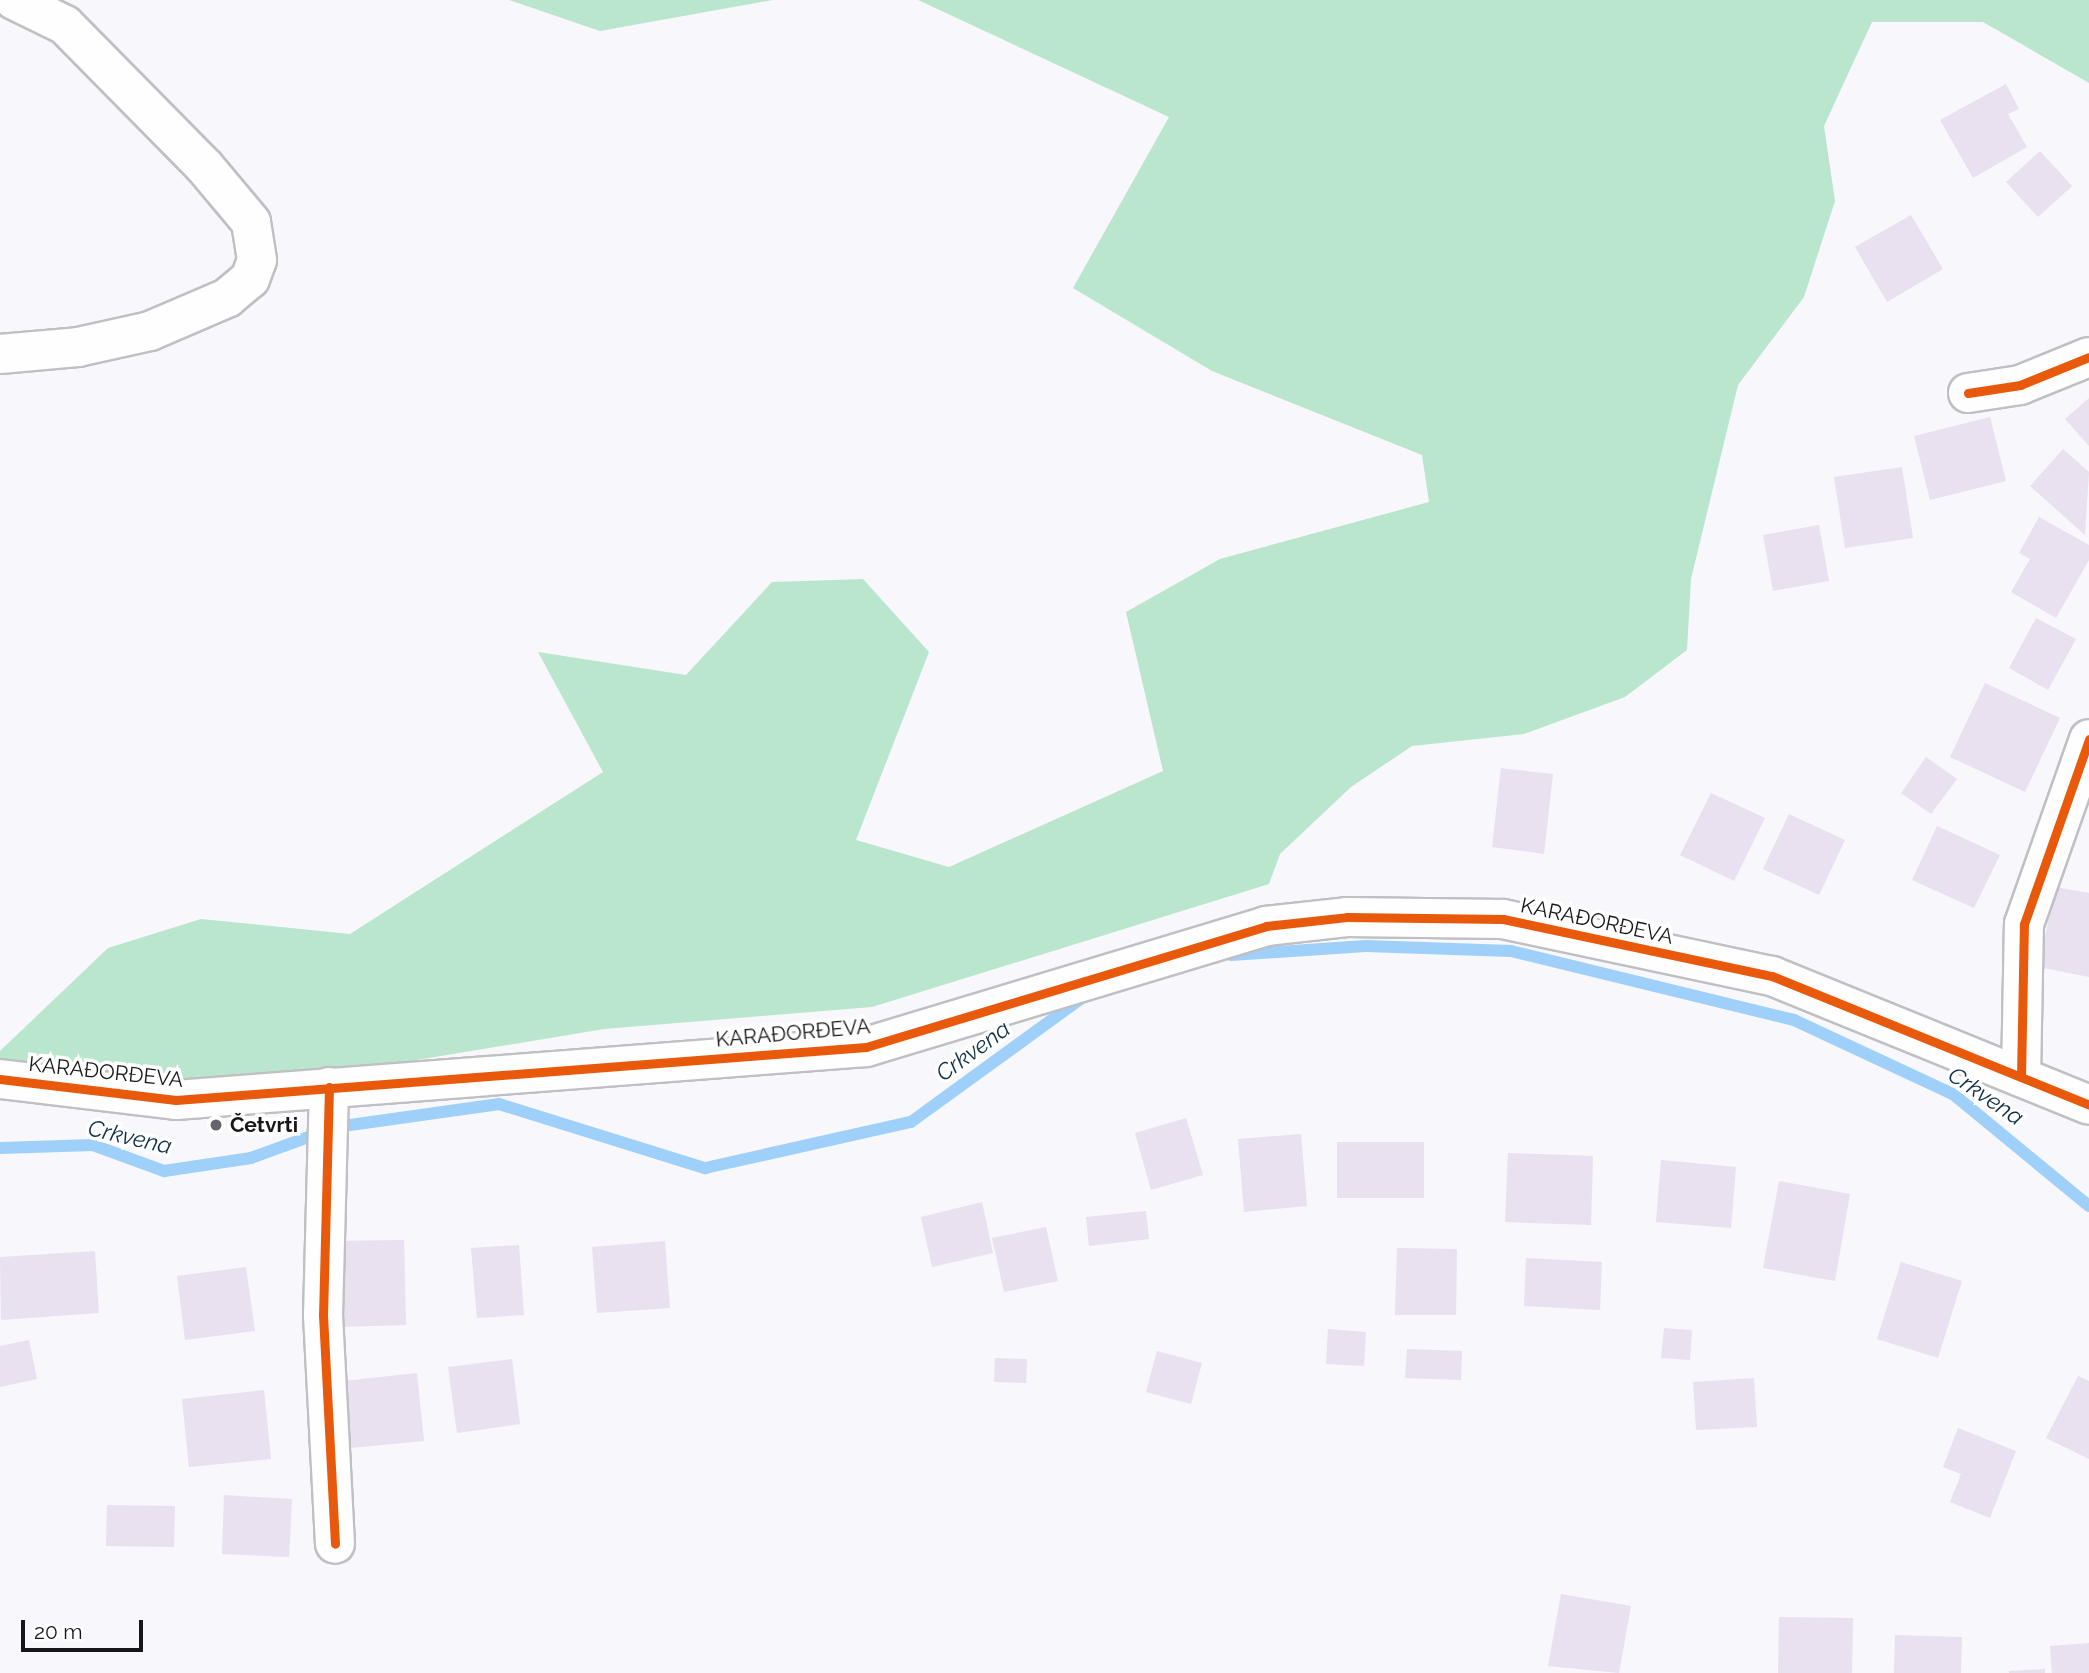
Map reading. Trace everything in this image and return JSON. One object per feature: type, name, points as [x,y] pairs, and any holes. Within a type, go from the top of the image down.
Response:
[{"type":"main road","points":[[0,354],[78,347],[150,331],[227,298],[250,279],[257,260],[251,222],[204,166],[65,25],[14,0]]},
{"type":"main road","points":[[1968,393],[2020,385],[2089,357]]},
{"type":"main road","points":[[2021,1077],[2024,924],[2089,739]]},
{"type":"main road","name":"KARAĐORĐEVA","points":[[0,1079],[176,1100],[329,1100],[866,1047],[946,1028],[1266,926],[1347,917],[1503,919],[1772,976],[2089,1105]]},
{"type":"main road","points":[[329,1100],[330,1162],[323,1315],[335,1544]]},
{"type":"green space","points":[[509,0],[773,0],[600,31]]},
{"type":"green space","points":[[918,0],[2089,0],[2089,83],[1983,22],[1872,22],[1824,126],[1835,201],[1804,297],[1738,385],[1691,579],[1687,650],[1625,697],[1524,734],[1412,746],[1351,787],[1280,854],[1269,884],[872,1007],[604,1029],[176,1100],[0,1079],[0,1051],[108,948],[201,919],[350,934],[603,772],[538,652],[686,675],[772,582],[863,579],[929,652],[856,840],[949,867],[1163,771],[1126,612],[1220,559],[1429,502],[1422,455],[1212,371],[1073,288],[1169,117]]},
{"type":"building","points":[[2006,84],[2019,109],[2008,114],[2027,147],[1973,178],[1940,120]]},
{"type":"building","points":[[2040,151],[2072,186],[2038,217],[2006,182]]},
{"type":"building","points":[[1911,215],[1943,269],[1887,302],[1855,247]]},
{"type":"building","points":[[2089,398],[2089,446],[2065,419]]},
{"type":"building","points":[[1990,417],[2006,481],[1930,500],[1914,436]]},
{"type":"building","points":[[2063,449],[2089,472],[2085,535],[2030,486]]},
{"type":"building","points":[[1902,467],[1913,538],[1845,548],[1834,477]]},
{"type":"building","points":[[2039,517],[2089,545],[2089,560],[2056,618],[2011,592],[2030,559],[2019,553]]},
{"type":"building","points":[[1819,525],[1829,581],[1773,591],[1763,535]]},
{"type":"building","points":[[2036,618],[2076,639],[2048,690],[2009,668]]},
{"type":"building","points":[[1985,683],[2060,718],[2025,792],[1950,757]]},
{"type":"building","points":[[1926,757],[1957,779],[1931,814],[1901,793]]},
{"type":"building","points":[[1501,768],[1553,774],[1544,854],[1492,847]]},
{"type":"building","points":[[1711,793],[1765,818],[1734,881],[1680,855]]},
{"type":"building","points":[[1789,814],[1845,840],[1819,895],[1763,869]]},
{"type":"building","points":[[1937,826],[2000,855],[1974,908],[1912,880]]},
{"type":"building","points":[[2055,887],[2089,893],[2089,977],[2039,967]]},
{"type":"building","points":[[1186,1118],[1203,1175],[1151,1190],[1135,1133]]},
{"type":"building","points":[[1301,1134],[1307,1206],[1244,1212],[1238,1139]]},
{"type":"building","points":[[1337,1142],[1424,1142],[1424,1198],[1337,1198]]},
{"type":"building","points":[[1508,1153],[1593,1156],[1591,1225],[1505,1222]]},
{"type":"building","points":[[1661,1160],[1736,1167],[1731,1228],[1656,1222]]},
{"type":"building","points":[[1779,1181],[1850,1194],[1835,1281],[1763,1268]]},
{"type":"building","points":[[982,1202],[993,1253],[932,1267],[921,1217]]},
{"type":"building","points":[[1146,1211],[1149,1239],[1089,1246],[1086,1217]]},
{"type":"building","points":[[1046,1227],[1058,1281],[1004,1292],[992,1238]]},
{"type":"building","points":[[404,1240],[406,1325],[337,1327],[335,1241]]},
{"type":"building","points":[[665,1241],[670,1308],[597,1313],[592,1247]]},
{"type":"building","points":[[519,1245],[524,1315],[477,1318],[471,1248]]},
{"type":"building","points":[[1397,1248],[1457,1249],[1456,1315],[1395,1315]]},
{"type":"building","points":[[95,1251],[99,1313],[1,1320],[0,1257]]},
{"type":"building","points":[[1526,1258],[1602,1262],[1600,1310],[1524,1306]]},
{"type":"building","points":[[1901,1262],[1962,1281],[1938,1358],[1877,1339]]},
{"type":"building","points":[[246,1267],[255,1331],[185,1340],[177,1276]]},
{"type":"building","points":[[1664,1328],[1692,1330],[1690,1360],[1661,1358]]},
{"type":"building","points":[[1328,1329],[1366,1332],[1364,1366],[1326,1364]]},
{"type":"building","points":[[29,1340],[37,1379],[0,1387],[0,1346]]},
{"type":"building","points":[[1407,1349],[1462,1351],[1461,1380],[1405,1378]]},
{"type":"building","points":[[1157,1351],[1202,1363],[1191,1404],[1146,1392]]},
{"type":"building","points":[[995,1358],[1027,1359],[1026,1383],[994,1382]]},
{"type":"building","points":[[512,1359],[520,1424],[457,1433],[448,1367]]},
{"type":"building","points":[[417,1373],[424,1441],[350,1448],[343,1381]]},
{"type":"building","points":[[2078,1376],[2089,1381],[2089,1459],[2046,1438]]},
{"type":"building","points":[[1754,1378],[1757,1427],[1696,1430],[1693,1382]]},
{"type":"building","points":[[264,1390],[271,1459],[189,1467],[182,1399]]},
{"type":"building","points":[[1958,1428],[2016,1451],[1990,1518],[1950,1502],[1961,1474],[1943,1467]]},
{"type":"building","points":[[224,1495],[292,1499],[289,1557],[222,1554]]},
{"type":"building","points":[[107,1505],[175,1506],[174,1547],[106,1546]]},
{"type":"building","points":[[1561,1594],[1631,1606],[1619,1673],[1548,1666]]},
{"type":"building","points":[[1779,1617],[1853,1618],[1852,1673],[1778,1673]]},
{"type":"building","points":[[1895,1635],[1962,1637],[1961,1673],[1894,1673]]},
{"type":"building","points":[[2089,1643],[2089,1673],[2052,1673],[2050,1646]]},
{"type":"building","points":[[2045,1669],[2045,1673],[2009,1673],[2009,1671]]},
{"type":"waterway","name":"Crkvena","points":[[1231,955],[1366,946],[1511,951],[1794,1020],[1953,1094],[2089,1206]]},
{"type":"waterway","name":"Crkvena","points":[[0,1148],[93,1145],[164,1171],[251,1158],[336,1127],[499,1104],[705,1168],[911,1122],[1086,995]]},
{"type":"cycle path","points":[[1968,393],[2020,385],[2089,357]]},
{"type":"cycle path","points":[[2021,1077],[2024,924],[2089,739]]},
{"type":"cycle path","points":[[0,1079],[176,1100],[866,1047],[1266,926],[1347,917],[1503,919],[1772,976],[2089,1105]]},
{"type":"cycle path","points":[[329,1087],[323,1315],[335,1544]]},
{"type":"place","name":"Četvrti","points":[[216,1125]]}]
